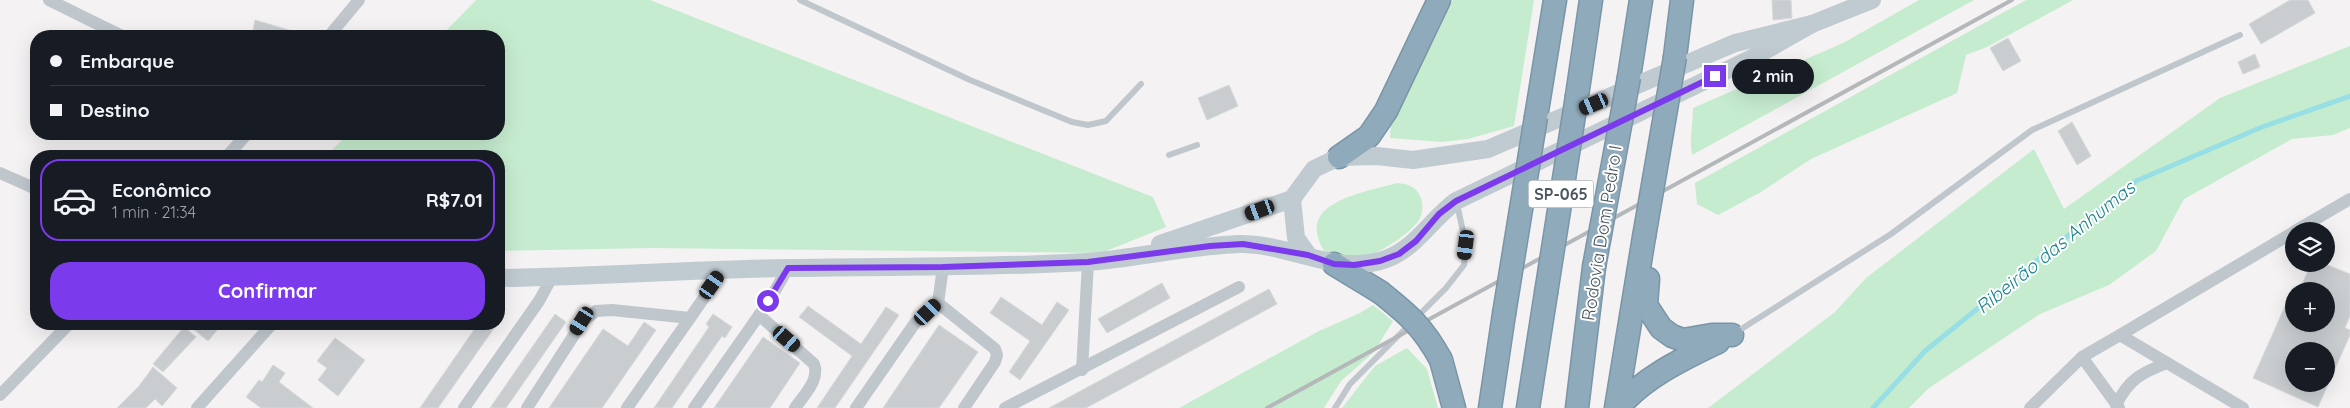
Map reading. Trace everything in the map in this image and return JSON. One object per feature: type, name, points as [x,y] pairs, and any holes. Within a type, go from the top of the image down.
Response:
[{"type":"highway","points":[[1339,157],[1369,136],[1386,111],[1439,0]]},
{"type":"highway","points":[[1490,408],[1555,0]]},
{"type":"highway","name":"SP-065","points":[[1528,408],[1591,0]]},
{"type":"highway","name":"Rodovia Dom Pedro I","points":[[1577,408],[1594,268],[1641,0]]},
{"type":"highway","points":[[1617,408],[1683,2]]},
{"type":"highway","points":[[1644,237],[1649,268],[1646,305],[1661,328],[1672,336],[1683,340],[1712,335],[1732,335]]},
{"type":"highway","points":[[1334,264],[1380,292],[1412,319],[1427,335],[1441,360],[1454,408]]},
{"type":"highway","points":[[1617,408],[1629,394],[1645,383],[1682,360],[1732,335]]},
{"type":"street","points":[[50,0],[110,30]]},
{"type":"street","points":[[334,30],[360,0]]},
{"type":"street","points":[[505,278],[788,268],[943,267],[1088,262],[1210,246],[1243,244],[1308,255],[1334,264],[1354,265],[1380,261],[1399,254],[1416,241],[1439,214],[1456,201],[1750,59],[1812,24],[1872,0]]},
{"type":"street","points":[[1119,258],[1292,199],[1314,169],[1339,157],[1377,156],[1413,160],[1488,149],[1735,43],[1812,24]]},
{"type":"street","points":[[232,150],[242,140]]},
{"type":"street","points":[[0,173],[30,186]]},
{"type":"street","points":[[1292,199],[1296,238],[1308,255]]},
{"type":"street","points":[[2312,222],[2350,199]]},
{"type":"street","points":[[2030,408],[2082,357],[2285,238]]},
{"type":"street","points":[[1082,370],[1088,262]]},
{"type":"street","points":[[856,408],[915,323],[938,303],[943,267]]},
{"type":"street","points":[[694,408],[759,315],[788,268]]},
{"type":"street","points":[[627,408],[723,270]]},
{"type":"street","points":[[464,408],[538,301],[552,277]]},
{"type":"street","points":[[1005,408],[1082,370],[1239,287]]},
{"type":"street","points":[[938,303],[995,349],[997,355],[995,362],[964,408]]},
{"type":"street","points":[[527,408],[582,321],[596,311],[612,310],[690,318]]},
{"type":"street","points":[[759,315],[814,364],[817,371],[816,379],[795,408]]},
{"type":"street","points":[[0,395],[63,330]]},
{"type":"street","points":[[204,406],[267,330]]},
{"type":"street","points":[[2117,337],[2167,363],[2243,408]]},
{"type":"street","points":[[2082,357],[2118,406]]},
{"type":"street","points":[[2118,406],[2123,390],[2132,380],[2167,363]]},
{"type":"lane","points":[[800,0],[970,80],[1072,122],[1088,125],[1106,122],[1141,84]]},
{"type":"lane","points":[[1732,335],[1892,234],[2032,130],[2240,35]]},
{"type":"lane","points":[[1169,155],[1197,145]]},
{"type":"lane","points":[[1335,408],[1350,384],[1446,288],[1464,266],[1466,245],[1456,201]]},
{"type":"lane","points":[[1196,232],[1210,246]]},
{"type":"green space","points":[[476,0],[650,0],[1153,197],[1166,227],[1101,253],[651,248],[505,251],[505,150],[332,150],[342,140],[505,140],[505,30],[447,30]]},
{"type":"green space","points":[[1453,0],[1534,0],[1514,126],[1468,139],[1442,142],[1390,138],[1391,119],[1434,40]]},
{"type":"green space","points":[[1919,0],[1974,0],[1692,155],[1693,108],[1843,43]]},
{"type":"green space","points":[[2026,0],[2073,0],[1987,47],[1966,55],[1957,93],[1811,159],[1761,192],[1718,215],[1697,204],[1695,183]]},
{"type":"green space","points":[[2350,46],[2350,128],[2333,135],[2292,139],[2184,199],[2156,251],[2109,285],[2040,314],[1929,388],[1909,408],[1708,408],[1835,312],[1866,278],[2034,149],[2064,209],[2220,98]]},
{"type":"green space","points":[[1397,183],[1411,186],[1421,198],[1421,215],[1414,226],[1392,244],[1365,257],[1351,259],[1327,255],[1318,237],[1317,223],[1324,212],[1335,203],[1350,196]]},
{"type":"green space","points":[[1373,305],[1393,321],[1374,352],[1341,381],[1324,408],[1179,408],[1319,331],[1360,313]]},
{"type":"green space","points":[[1407,348],[1427,369],[1438,408],[1342,408],[1375,366]]},
{"type":"building","points":[[1772,0],[1791,0],[1792,18],[1773,20]]},
{"type":"building","points":[[2290,0],[2308,0],[2315,13],[2261,44],[2249,24]]},
{"type":"building","points":[[255,20],[289,30],[253,30]]},
{"type":"building","points":[[2008,38],[2021,61],[2003,71],[1990,48]]},
{"type":"building","points":[[2255,54],[2260,67],[2243,74],[2238,62]]},
{"type":"building","points":[[1229,85],[1238,106],[1207,120],[1198,98]]},
{"type":"building","points":[[2072,122],[2091,156],[2077,165],[2058,131]]},
{"type":"building","points":[[2335,268],[2350,274],[2350,316],[2345,328],[2350,330],[2350,335],[2335,369],[2335,342],[2285,342],[2285,392],[2325,392],[2318,407],[2253,378],[2285,306],[2285,332],[2335,332],[2335,282],[2303,282],[2307,272],[2335,272]]},
{"type":"building","points":[[1162,283],[1170,298],[1107,333],[1098,319]]},
{"type":"building","points":[[1269,289],[1277,304],[1123,388],[1086,408],[1049,408]]},
{"type":"building","points":[[1001,297],[1042,325],[1057,302],[1069,310],[1020,380],[1009,372],[1030,341],[990,313]]},
{"type":"building","points":[[808,306],[861,344],[886,307],[899,315],[835,408],[817,408],[852,356],[799,317]]},
{"type":"building","points":[[555,314],[566,322],[506,408],[490,408]]},
{"type":"building","points":[[713,314],[732,327],[725,338],[722,336],[672,408],[654,408],[709,327],[706,324]]},
{"type":"building","points":[[644,322],[656,330],[602,408],[549,408],[603,329],[628,346]]},
{"type":"building","points":[[939,325],[978,352],[939,408],[883,408]]},
{"type":"building","points":[[181,330],[188,330],[196,337],[163,372],[153,364]]},
{"type":"building","points":[[194,330],[217,330],[208,341]]},
{"type":"building","points":[[474,330],[493,330],[438,408],[420,408]]},
{"type":"building","points":[[763,337],[800,363],[770,408],[714,408]]},
{"type":"building","points":[[335,338],[365,360],[338,396],[318,380],[327,368],[317,361]]},
{"type":"building","points":[[273,365],[285,373],[279,382],[313,408],[261,408],[246,397],[259,380],[262,382]]},
{"type":"building","points":[[153,367],[177,388],[162,406],[155,399],[146,408],[117,408],[139,386]]},
{"type":"waterway","name":"Ribeirão das Anhumas","points":[[1873,408],[1925,351],[2136,181],[2262,127],[2350,96]]},
{"type":"railway","points":[[1267,408],[2012,0]]},
{"type":"route","points":[[768,301],[788,268],[943,267],[1088,262],[1210,246],[1243,244],[1308,255],[1334,264],[1354,265],[1380,261],[1399,254],[1416,241],[1439,214],[1456,201],[1715,76]]}]
